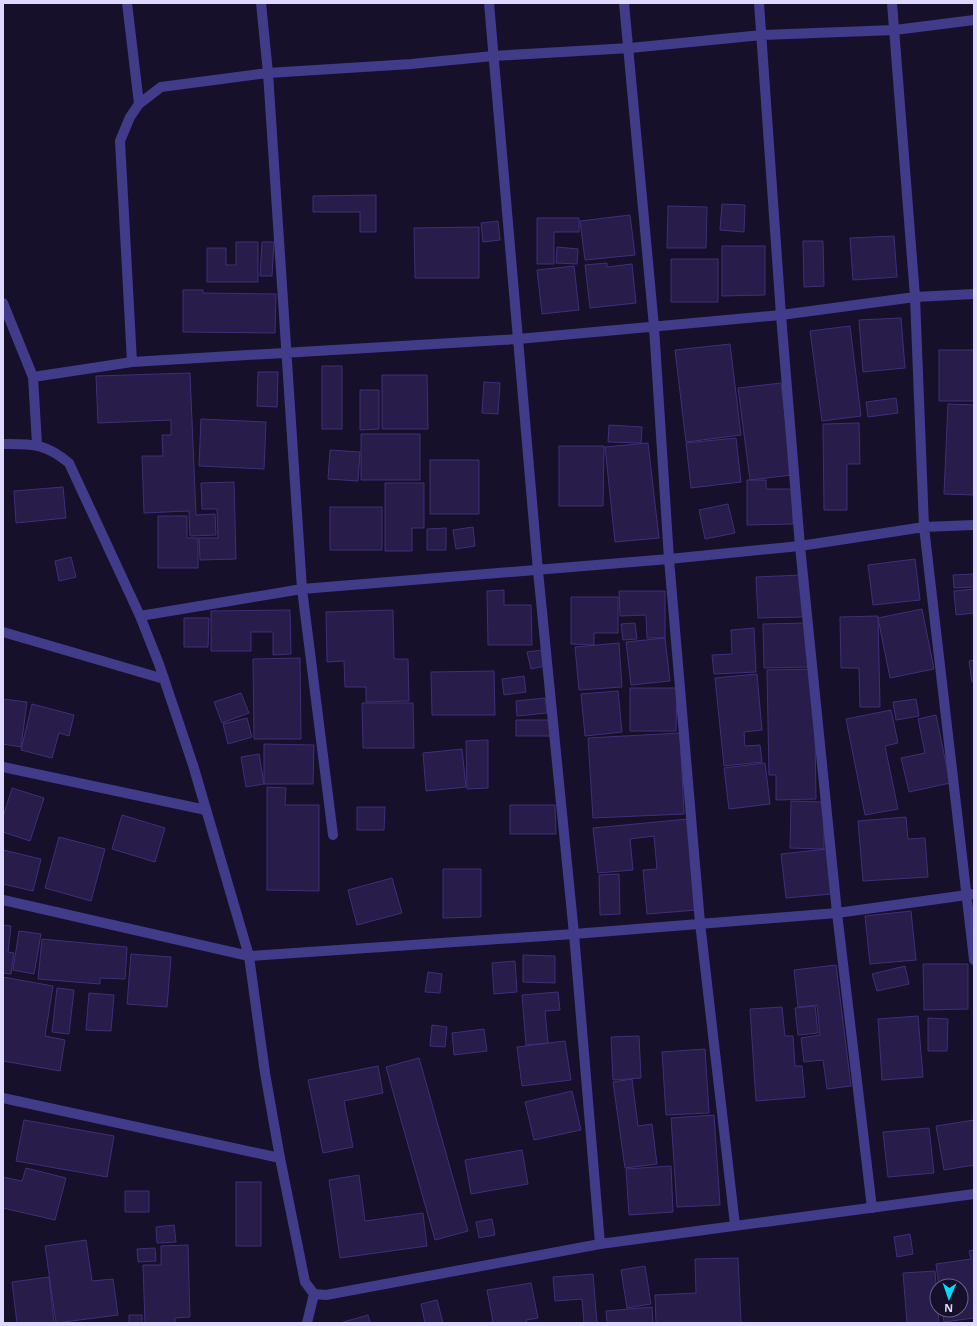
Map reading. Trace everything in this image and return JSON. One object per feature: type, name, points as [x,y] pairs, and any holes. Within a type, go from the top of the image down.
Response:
[{"type":"street","points":[[127,3],[139,104]]},
{"type":"street","points":[[261,3],[268,73],[302,589],[333,835]]},
{"type":"street","points":[[489,3],[538,571],[574,934],[600,1244]]},
{"type":"street","points":[[624,3],[630,48],[654,327],[669,559],[700,923],[735,1225]]},
{"type":"street","points":[[759,3],[781,315],[800,546],[837,913],[872,1208]]},
{"type":"street","points":[[892,3],[915,297],[924,527],[970,895],[974,960]]},
{"type":"street","points":[[132,362],[120,141],[130,117],[139,104],[161,87],[268,73],[411,64],[493,56],[630,48],[762,35],[895,30],[974,20]]},
{"type":"street","points":[[33,377],[132,362],[518,339],[781,315],[915,297],[974,294]]},
{"type":"street","points":[[3,303],[33,377],[37,444]]},
{"type":"street","points":[[3,444],[37,444],[55,452],[69,464],[140,616],[164,679],[206,810],[249,956],[265,1073],[280,1158],[305,1282],[314,1294],[326,1296],[600,1244],[974,1194]]},
{"type":"street","points":[[140,616],[302,589],[538,571],[669,559],[800,546],[924,527],[974,525]]},
{"type":"street","points":[[3,632],[164,679]]},
{"type":"street","points":[[3,767],[206,810]]},
{"type":"street","points":[[3,900],[249,956],[574,934],[837,913],[970,895]]},
{"type":"street","points":[[3,1098],[280,1158]]},
{"type":"street","points":[[307,1323],[314,1294]]},
{"type":"building","points":[[376,195],[376,232],[360,232],[360,212],[313,212],[313,196]]},
{"type":"building","points":[[722,204],[745,205],[744,232],[720,230]]},
{"type":"building","points":[[668,206],[707,207],[706,248],[667,248]]},
{"type":"building","points":[[630,215],[635,255],[585,260],[580,221]]},
{"type":"building","points":[[537,218],[579,218],[579,232],[554,232],[554,264],[537,264]]},
{"type":"building","points":[[498,221],[500,240],[483,242],[481,223]]},
{"type":"building","points":[[479,227],[479,278],[415,278],[414,228]]},
{"type":"building","points":[[894,236],[897,277],[853,280],[850,238]]},
{"type":"building","points":[[803,241],[823,241],[824,286],[804,287]]},
{"type":"building","points":[[236,242],[258,242],[258,282],[207,282],[207,248],[226,248],[226,265],[236,265]]},
{"type":"building","points":[[262,242],[274,242],[272,276],[260,276]]},
{"type":"building","points":[[722,246],[765,246],[765,295],[722,296]]},
{"type":"building","points":[[557,247],[578,249],[577,264],[556,263]]},
{"type":"building","points":[[671,259],[718,259],[718,302],[671,302]]},
{"type":"building","points":[[607,263],[607,267],[632,264],[636,303],[590,308],[585,265]]},
{"type":"building","points":[[574,266],[579,310],[542,314],[537,270]]},
{"type":"building","points":[[183,290],[203,290],[203,293],[276,294],[275,333],[183,332]]},
{"type":"building","points":[[901,318],[905,368],[863,372],[859,320]]},
{"type":"building","points":[[850,326],[861,416],[822,421],[810,331]]},
{"type":"building","points":[[730,344],[741,435],[686,442],[675,350]]},
{"type":"building","points":[[939,350],[974,350],[974,401],[939,401]]},
{"type":"building","points":[[322,366],[342,366],[342,429],[322,429]]},
{"type":"building","points":[[258,372],[278,372],[277,407],[257,406]]},
{"type":"building","points":[[190,373],[196,515],[215,514],[216,535],[190,536],[189,511],[144,513],[142,456],[163,456],[162,435],[171,435],[171,420],[98,423],[96,376]]},
{"type":"building","points":[[382,375],[427,375],[428,429],[382,429]]},
{"type":"building","points":[[484,382],[500,383],[498,414],[482,413]]},
{"type":"building","points":[[781,383],[792,475],[750,480],[738,388]]},
{"type":"building","points":[[360,390],[379,390],[379,429],[360,430]]},
{"type":"building","points":[[896,398],[898,413],[868,417],[866,402]]},
{"type":"building","points":[[948,404],[974,405],[974,495],[944,494]]},
{"type":"building","points":[[201,419],[266,422],[264,469],[199,466]]},
{"type":"building","points":[[859,423],[860,464],[847,464],[847,510],[824,510],[823,424]]},
{"type":"building","points":[[609,425],[642,427],[641,443],[608,442]]},
{"type":"building","points":[[361,434],[420,434],[420,480],[361,480]]},
{"type":"building","points":[[736,438],[741,482],[691,488],[686,443]]},
{"type":"building","points":[[648,443],[659,538],[615,542],[605,447]]},
{"type":"building","points":[[559,446],[604,446],[603,506],[559,506]]},
{"type":"building","points":[[330,450],[360,452],[358,481],[328,479]]},
{"type":"building","points":[[430,460],[479,460],[479,514],[430,514]]},
{"type":"building","points":[[747,480],[766,480],[766,489],[793,489],[793,524],[747,525]]},
{"type":"building","points":[[234,482],[236,559],[200,560],[199,538],[218,538],[217,509],[202,509],[201,483]]},
{"type":"building","points":[[385,483],[424,483],[424,528],[412,528],[412,551],[385,551]]},
{"type":"building","points":[[63,487],[66,518],[16,523],[14,491]]},
{"type":"building","points":[[728,504],[735,533],[705,539],[699,510]]},
{"type":"building","points":[[330,507],[382,507],[382,550],[330,550]]},
{"type":"building","points":[[158,516],[187,516],[187,538],[198,538],[198,568],[158,568]]},
{"type":"building","points":[[473,527],[475,546],[456,549],[453,530]]},
{"type":"building","points":[[446,528],[446,550],[427,550],[427,529]]},
{"type":"building","points":[[71,557],[76,577],[59,581],[55,561]]},
{"type":"building","points":[[915,559],[920,600],[873,605],[868,565]]},
{"type":"building","points":[[974,574],[974,587],[954,588],[953,575]]},
{"type":"building","points":[[802,575],[803,617],[758,618],[756,577]]},
{"type":"building","points":[[974,589],[974,613],[956,615],[954,591]]},
{"type":"building","points":[[504,590],[504,605],[531,605],[532,645],[488,645],[487,591]]},
{"type":"building","points":[[619,591],[665,591],[665,638],[647,638],[646,615],[620,616]]},
{"type":"building","points":[[571,597],[618,597],[618,633],[594,633],[594,645],[571,644]]},
{"type":"building","points":[[922,609],[934,669],[890,678],[878,618]]},
{"type":"building","points":[[290,610],[291,654],[273,655],[273,632],[251,632],[251,651],[211,651],[211,611]]},
{"type":"building","points":[[393,610],[394,659],[408,659],[409,701],[366,702],[366,687],[345,687],[344,661],[327,662],[326,612]]},
{"type":"building","points":[[878,616],[880,707],[860,707],[859,668],[841,668],[840,617]]},
{"type":"building","points":[[184,618],[209,618],[208,647],[184,647]]},
{"type":"building","points":[[635,623],[637,639],[623,640],[621,624]]},
{"type":"building","points":[[806,623],[808,667],[764,668],[763,624]]},
{"type":"building","points":[[754,628],[756,672],[714,674],[712,655],[732,654],[731,630]]},
{"type":"building","points":[[665,638],[670,681],[631,685],[626,642]]},
{"type":"building","points":[[619,643],[622,687],[579,690],[575,647]]},
{"type":"building","points":[[542,650],[545,666],[531,669],[527,652]]},
{"type":"building","points":[[300,658],[301,739],[254,739],[253,659]]},
{"type":"building","points":[[974,660],[974,682],[972,682],[969,661]]},
{"type":"building","points":[[814,669],[816,799],[776,800],[776,775],[769,775],[767,670]]},
{"type":"building","points":[[494,671],[495,715],[432,715],[431,672]]},
{"type":"building","points":[[757,674],[762,730],[744,732],[745,746],[760,745],[762,762],[724,766],[715,678]]},
{"type":"building","points":[[524,676],[526,692],[504,695],[502,679]]},
{"type":"building","points":[[630,688],[677,688],[676,731],[630,731]]},
{"type":"building","points":[[618,691],[622,732],[585,736],[581,694]]},
{"type":"building","points":[[241,693],[249,713],[222,723],[214,702]]},
{"type":"building","points":[[545,698],[547,713],[517,716],[516,701]]},
{"type":"building","points":[[3,699],[27,702],[21,747],[3,744]]},
{"type":"building","points":[[916,699],[919,716],[896,720],[893,702]]},
{"type":"building","points":[[362,703],[413,703],[414,748],[363,748]]},
{"type":"building","points":[[32,704],[74,715],[69,736],[59,733],[52,758],[21,750]]},
{"type":"building","points":[[891,710],[898,743],[885,746],[898,809],[865,815],[846,719]]},
{"type":"building","points":[[936,715],[950,783],[909,792],[901,758],[925,753],[918,719]]},
{"type":"building","points":[[247,718],[252,737],[228,744],[223,724]]},
{"type":"building","points":[[516,720],[549,720],[550,736],[516,736]]},
{"type":"building","points":[[680,733],[684,814],[593,818],[588,738]]},
{"type":"building","points":[[488,740],[488,788],[467,789],[466,741]]},
{"type":"building","points":[[264,744],[314,745],[313,784],[264,784]]},
{"type":"building","points":[[462,749],[466,787],[426,791],[423,753]]},
{"type":"building","points":[[259,754],[264,784],[246,787],[241,757]]},
{"type":"building","points":[[765,763],[770,804],[729,809],[724,768]]},
{"type":"building","points":[[267,787],[286,788],[285,805],[319,805],[319,891],[267,890]]},
{"type":"building","points":[[12,788],[44,798],[30,841],[3,832],[3,817]]},
{"type":"building","points":[[791,801],[824,802],[824,849],[790,848]]},
{"type":"building","points":[[510,805],[555,805],[556,834],[510,834]]},
{"type":"building","points":[[357,807],[385,807],[384,830],[357,830]]},
{"type":"building","points":[[122,815],[165,828],[155,862],[112,849]]},
{"type":"building","points":[[906,817],[908,839],[925,838],[928,877],[863,881],[858,821]]},
{"type":"building","points":[[688,819],[697,910],[647,914],[643,870],[657,869],[654,836],[630,839],[633,870],[598,873],[593,828]]},
{"type":"building","points":[[59,837],[105,849],[91,901],[45,888]]},
{"type":"building","points":[[827,849],[832,894],[786,898],[781,854]]},
{"type":"building","points":[[3,850],[41,859],[33,891],[3,884]]},
{"type":"building","points":[[443,869],[481,869],[481,917],[443,918]]},
{"type":"building","points":[[619,874],[620,914],[600,915],[599,875]]},
{"type":"building","points":[[392,878],[402,913],[357,925],[348,890]]},
{"type":"building","points":[[911,911],[916,960],[870,964],[865,916]]},
{"type":"building","points":[[3,925],[11,926],[8,952],[14,953],[11,974],[3,973]]},
{"type":"building","points":[[19,931],[41,934],[34,974],[13,970]]},
{"type":"building","points":[[42,939],[127,947],[125,979],[100,978],[100,984],[38,979]]},
{"type":"building","points":[[131,954],[171,957],[167,1007],[127,1004]]},
{"type":"building","points":[[523,955],[555,956],[555,983],[523,982]]},
{"type":"building","points":[[515,961],[517,992],[494,994],[492,963]]},
{"type":"building","points":[[923,964],[968,964],[968,1009],[924,1010]]},
{"type":"building","points":[[836,965],[851,1086],[827,1089],[823,1060],[804,1062],[801,1038],[820,1035],[817,1005],[798,1007],[794,970]]},
{"type":"building","points":[[905,966],[909,984],[877,991],[872,974]]},
{"type":"building","points":[[428,972],[442,974],[440,993],[425,992]]},
{"type":"building","points":[[3,977],[53,986],[45,1036],[65,1040],[60,1071],[3,1061]]},
{"type":"building","points":[[57,988],[74,990],[69,1034],[52,1032]]},
{"type":"building","points":[[558,992],[560,1010],[545,1011],[548,1043],[526,1045],[522,995]]},
{"type":"building","points":[[89,993],[114,995],[111,1031],[86,1030]]},
{"type":"building","points":[[815,1006],[818,1033],[798,1035],[795,1008]]},
{"type":"building","points":[[782,1007],[785,1036],[793,1036],[795,1066],[802,1066],[805,1097],[756,1101],[750,1009]]},
{"type":"building","points":[[918,1016],[923,1077],[882,1080],[878,1019]]},
{"type":"building","points":[[928,1018],[948,1019],[947,1051],[928,1051]]},
{"type":"building","points":[[432,1025],[447,1027],[445,1047],[430,1046]]},
{"type":"building","points":[[484,1029],[487,1051],[454,1055],[452,1033]]},
{"type":"building","points":[[639,1036],[641,1078],[613,1080],[611,1037]]},
{"type":"building","points":[[565,1041],[571,1080],[522,1086],[517,1047]]},
{"type":"building","points":[[705,1049],[709,1113],[666,1115],[662,1052]]},
{"type":"building","points":[[419,1058],[468,1231],[435,1240],[386,1067]]},
{"type":"building","points":[[378,1066],[383,1093],[344,1101],[353,1147],[323,1153],[308,1080]]},
{"type":"building","points":[[632,1079],[638,1126],[652,1124],[657,1164],[625,1168],[613,1082]]},
{"type":"building","points":[[572,1091],[581,1130],[534,1140],[525,1102]]},
{"type":"building","points":[[714,1115],[720,1205],[677,1207],[671,1118]]},
{"type":"building","points":[[24,1120],[114,1136],[107,1177],[16,1161]]},
{"type":"building","points":[[974,1120],[974,1165],[944,1170],[936,1126]]},
{"type":"building","points":[[929,1128],[934,1173],[888,1177],[883,1132]]},
{"type":"building","points":[[522,1150],[528,1184],[471,1194],[465,1160]]},
{"type":"building","points":[[671,1166],[673,1212],[629,1215],[626,1169]]},
{"type":"building","points":[[26,1168],[66,1178],[55,1220],[3,1208],[3,1177],[22,1181]]},
{"type":"building","points":[[359,1175],[365,1221],[423,1213],[427,1246],[340,1258],[329,1180]]},
{"type":"building","points":[[236,1182],[261,1182],[261,1246],[236,1246]]},
{"type":"building","points":[[125,1191],[149,1191],[149,1212],[125,1212]]},
{"type":"building","points":[[492,1219],[495,1235],[479,1238],[476,1222]]},
{"type":"building","points":[[174,1225],[176,1242],[157,1243],[156,1227]]},
{"type":"building","points":[[910,1234],[913,1254],[897,1257],[894,1237]]},
{"type":"building","points":[[86,1240],[92,1281],[113,1279],[118,1315],[56,1323],[45,1246]]},
{"type":"building","points":[[188,1245],[190,1317],[175,1318],[175,1323],[145,1323],[143,1265],[161,1265],[161,1246]]},
{"type":"building","points":[[155,1248],[156,1261],[138,1262],[137,1249]]},
{"type":"building","points":[[974,1250],[974,1318],[944,1322],[943,1318],[969,1318],[969,1278],[938,1278],[936,1264],[971,1259],[969,1251]]},
{"type":"building","points":[[738,1258],[741,1323],[656,1323],[655,1295],[696,1293],[695,1259]]},
{"type":"building","points":[[645,1266],[651,1304],[627,1308],[621,1270]]},
{"type":"building","points":[[935,1271],[936,1278],[929,1278],[929,1318],[939,1318],[939,1323],[907,1323],[903,1273]]},
{"type":"building","points":[[593,1274],[597,1323],[584,1323],[582,1299],[555,1301],[553,1277]]},
{"type":"building","points":[[49,1277],[54,1323],[17,1323],[12,1282]]},
{"type":"building","points":[[531,1283],[538,1318],[526,1320],[527,1323],[485,1323],[493,1322],[487,1290]]},
{"type":"building","points":[[437,1300],[443,1323],[425,1323],[421,1304]]},
{"type":"building","points":[[652,1307],[653,1323],[607,1323],[606,1311]]},
{"type":"building","points":[[129,1315],[142,1315],[142,1323],[129,1323]]},
{"type":"building","points":[[368,1315],[370,1323],[340,1323]]}]
